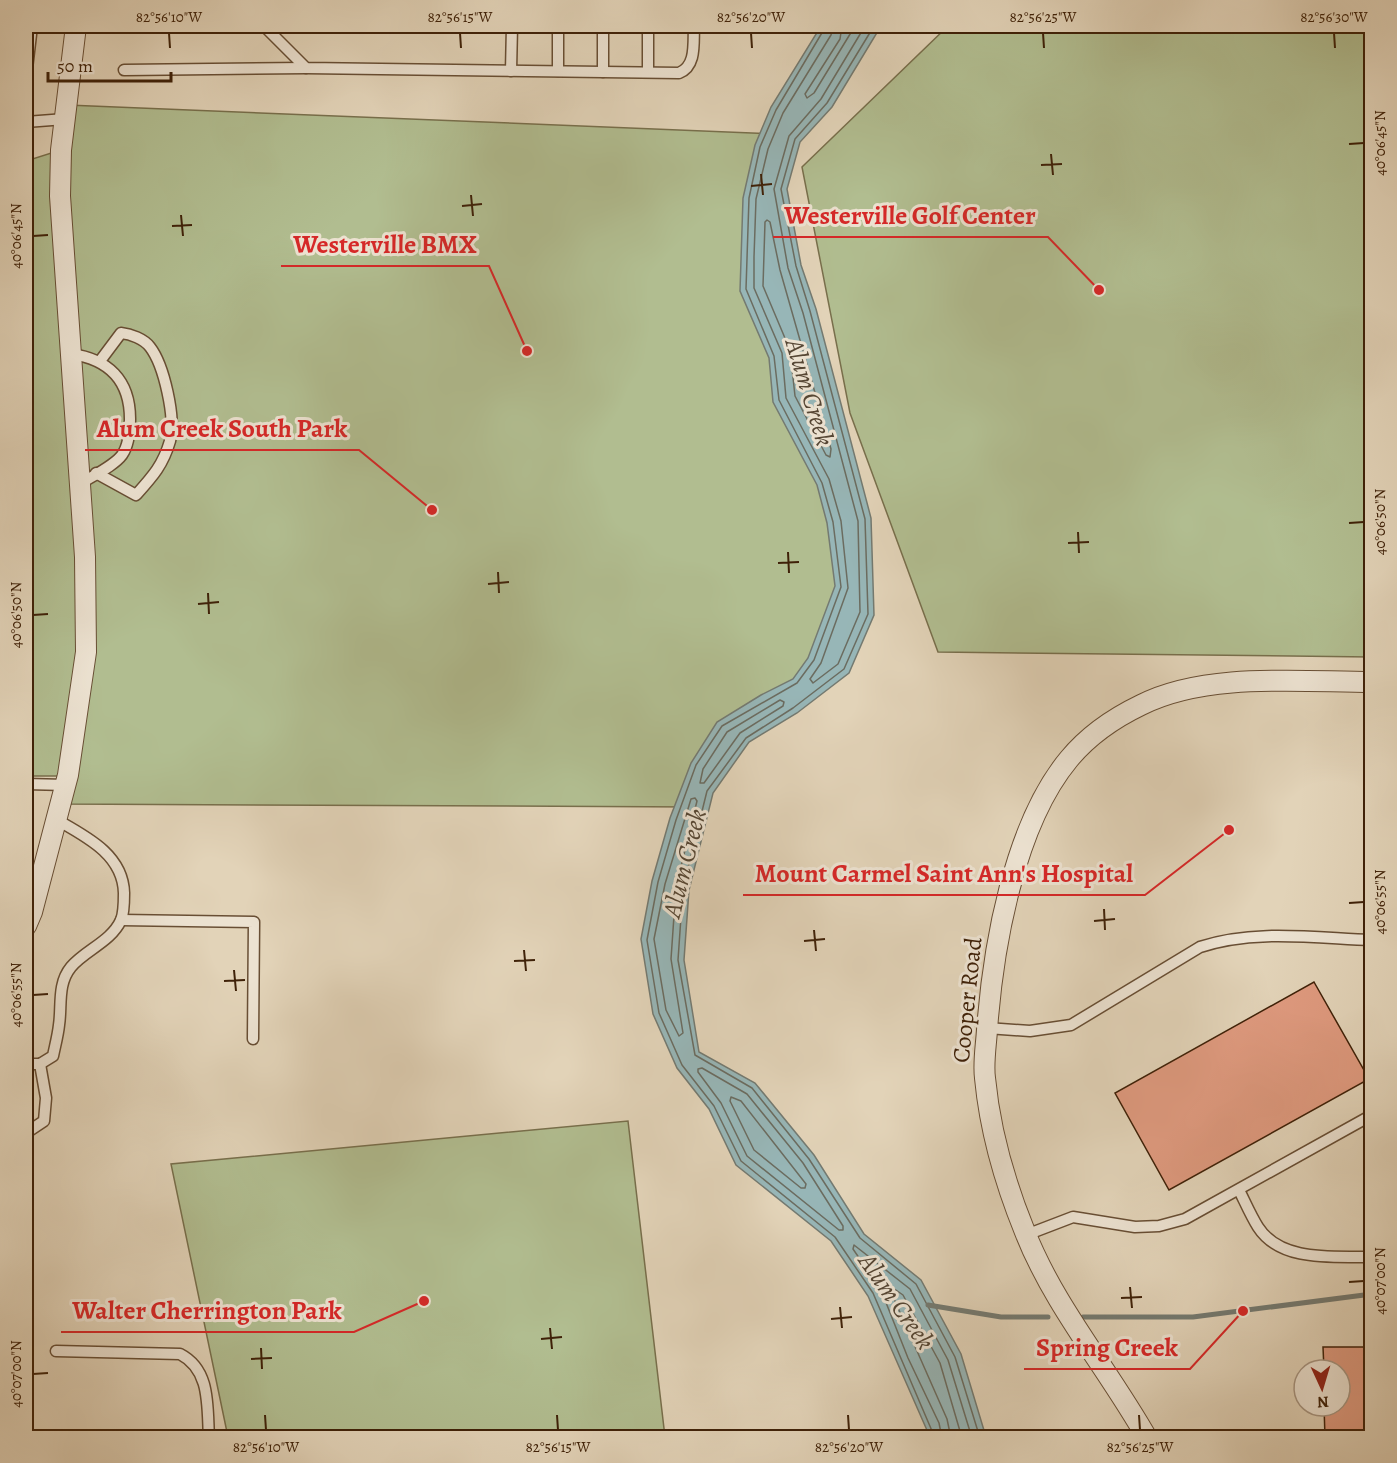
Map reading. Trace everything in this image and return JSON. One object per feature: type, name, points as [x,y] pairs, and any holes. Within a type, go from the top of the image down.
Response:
[{"type":"street","points":[[26,926],[32,912],[66,785],[86,652],[85,557],[88,479],[71,354],[60,196],[65,119],[76,26]]},
{"type":"street","name":"Cooper Road","points":[[1147,1437],[1062,1303],[1026,1235],[1005,1178],[991,1118],[984,1075],[991,978],[998,936],[1025,840],[1043,799],[1069,759],[1100,729],[1142,704],[1185,688],[1231,683],[1371,682]]},
{"type":"lane","points":[[26,77],[32,26]]},
{"type":"lane","points":[[264,26],[306,68]]},
{"type":"lane","points":[[511,71],[512,26]]},
{"type":"lane","points":[[558,26],[558,71]]},
{"type":"lane","points":[[603,26],[603,72]]},
{"type":"lane","points":[[648,26],[648,72]]},
{"type":"lane","points":[[123,70],[306,68],[603,72],[685,70],[692,60],[694,26]]},
{"type":"lane","points":[[26,122],[65,119]]},
{"type":"lane","points":[[88,479],[136,495],[162,466],[171,438],[172,415],[167,390],[150,346],[130,334],[121,333],[100,362]]},
{"type":"lane","points":[[71,354],[100,362],[118,375],[126,390],[130,433],[122,455],[88,479]]},
{"type":"lane","points":[[26,784],[66,785]]},
{"type":"lane","points":[[26,1064],[40,1064],[52,1056],[59,1024],[60,994],[70,968],[104,941],[121,921],[123,880],[114,859],[83,835],[57,820]]},
{"type":"lane","points":[[121,921],[254,922],[253,1039]]},
{"type":"lane","points":[[987,1028],[1030,1031],[1071,1024],[1200,947],[1219,941],[1248,936],[1371,940]]},
{"type":"lane","points":[[26,1133],[44,1121],[46,1098],[40,1064]]},
{"type":"lane","points":[[1026,1235],[1073,1217],[1135,1227],[1159,1226],[1185,1219],[1371,1114]]},
{"type":"lane","points":[[1239,1190],[1259,1229],[1274,1244],[1294,1252],[1312,1255],[1371,1257]]},
{"type":"lane","points":[[56,1351],[180,1354],[195,1362],[204,1382],[209,1437]]},
{"type":"green space","points":[[948,26],[1371,26],[1371,657],[938,652],[850,413],[802,167]]},
{"type":"green space","points":[[67,105],[776,134],[853,591],[823,678],[734,738],[695,807],[61,804],[68,776],[26,776],[26,161],[61,150]]},
{"type":"green space","points":[[628,1121],[665,1437],[228,1437],[171,1164]]},
{"type":"water","name":"Alum Creek","points":[[821,26],[881,26],[832,107],[800,142],[787,189],[801,265],[816,309],[871,518],[874,615],[849,673],[797,713],[749,742],[713,793],[689,890],[684,960],[699,1052],[755,1083],[814,1155],[864,1234],[921,1280],[961,1354],[986,1437],[930,1437],[868,1296],[831,1241],[736,1165],[709,1109],[677,1068],[653,1014],[641,939],[652,881],[670,818],[691,763],[717,722],[761,695],[793,679],[808,658],[835,586],[827,523],[817,485],[773,402],[769,358],[740,291],[743,198],[755,145],[771,107]]},
{"type":"building","points":[[1314,982],[1369,1079],[1169,1190],[1115,1093]]},
{"type":"building","points":[[1323,1347],[1371,1347],[1371,1437],[1325,1437],[1324,1418],[1352,1418],[1352,1358],[1323,1358]]},
{"type":"waterway","points":[[1083,1317],[1193,1317],[1372,1294]]},
{"type":"waterway","name":"Alum Creek","points":[[928,1305],[1001,1317],[1048,1317]]},
{"type":"place","name":"Westerville Golf Center","points":[[1099,290]]},
{"type":"place","name":"Westerville BMX","points":[[527,351]]},
{"type":"place","name":"Alum Creek South Park","points":[[432,510]]},
{"type":"place","name":"Mount Carmel Saint Ann's Hospital","points":[[1229,830]]},
{"type":"place","name":"Walter Cherrington Park","points":[[424,1301]]},
{"type":"place","name":"Spring Creek","points":[[1243,1311]]}]
